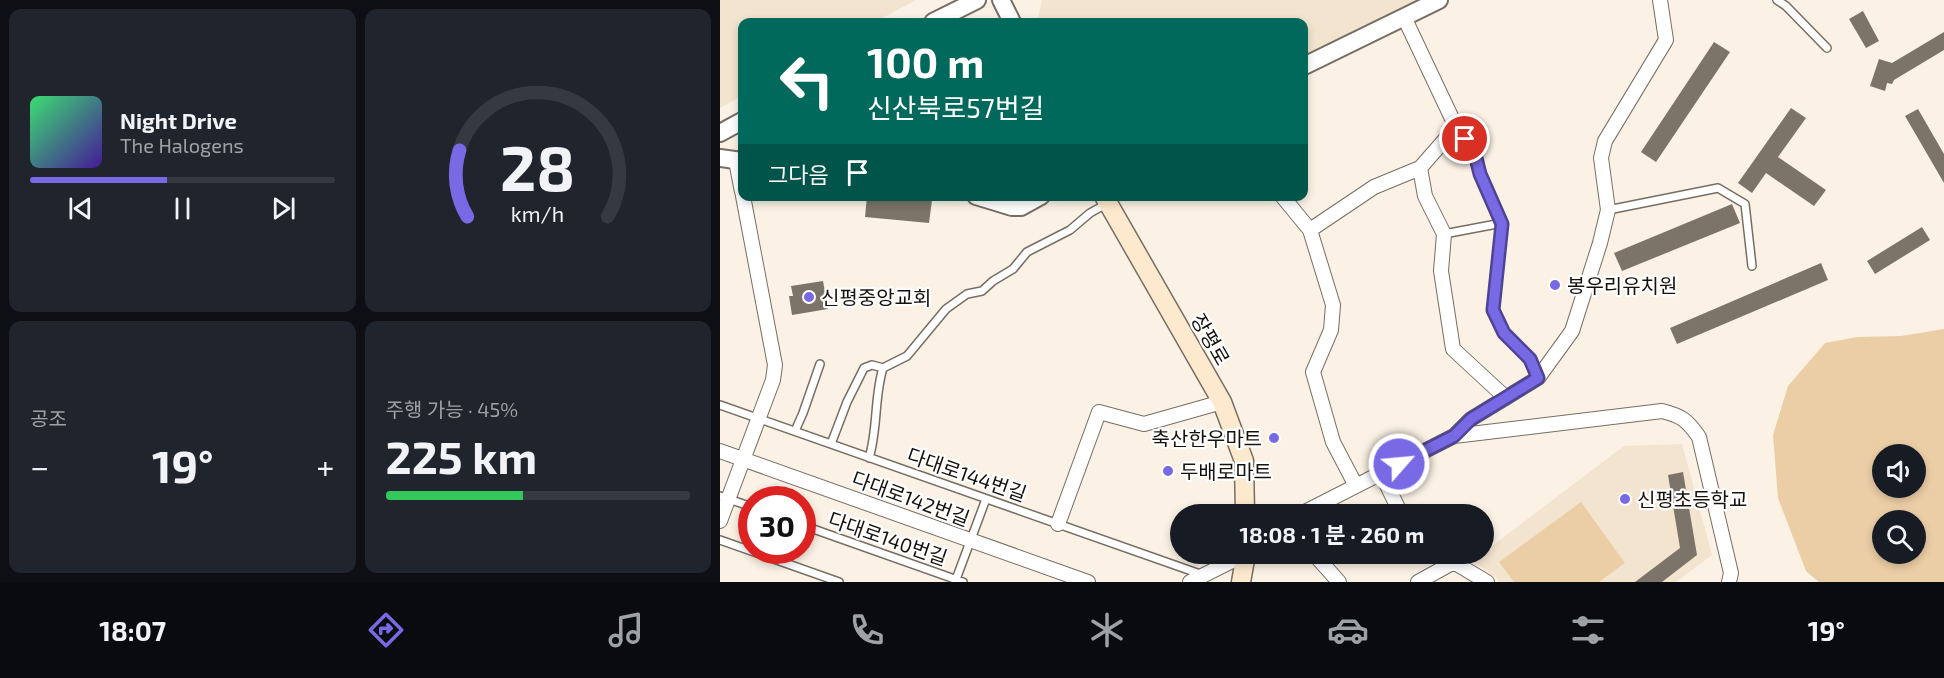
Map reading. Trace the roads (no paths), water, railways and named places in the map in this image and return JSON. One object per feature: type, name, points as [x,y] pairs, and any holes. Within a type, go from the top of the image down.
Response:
[{"type":"main road","name":"장평로","points":[[1107,201],[1222,402],[1244,461],[1245,504]]},
{"type":"main road","points":[[1241,582],[1244,564]]},
{"type":"street","points":[[941,18],[977,0]]},
{"type":"street","points":[[1001,0],[1010,18]]},
{"type":"street","points":[[1308,64],[1439,0]]},
{"type":"street","points":[[1321,504],[1454,436],[1471,419],[1538,378],[1572,331],[1608,210],[1601,158],[1605,141],[1666,40],[1660,0]]},
{"type":"street","points":[[1310,230],[1374,187],[1420,168],[1456,127],[1404,17]]},
{"type":"street","points":[[720,133],[738,123]]},
{"type":"street","points":[[733,160],[738,178]]},
{"type":"street","points":[[1420,168],[1425,196],[1444,234],[1441,271],[1453,349],[1506,398]]},
{"type":"street","points":[[720,521],[724,498],[759,418],[773,380],[775,365],[744,201]]},
{"type":"street","points":[[992,201],[1012,207],[1021,207],[1032,201]]},
{"type":"street","points":[[1286,201],[1310,230],[1333,305],[1331,330],[1313,372],[1333,442],[1356,486]]},
{"type":"street","points":[[1058,524],[1099,412],[1144,424],[1222,402]]},
{"type":"street","points":[[1454,436],[1662,411],[1678,415],[1690,423],[1699,437],[1731,573],[1729,582]]},
{"type":"street","name":"다대로142번길","points":[[720,451],[1088,582]]},
{"type":"street","points":[[1381,473],[1396,504]]},
{"type":"street","points":[[1190,582],[1226,564]]},
{"type":"street","points":[[1323,564],[1339,582]]},
{"type":"street","points":[[1418,582],[1450,564]]},
{"type":"street","points":[[1457,564],[1487,582]]},
{"type":"lane","points":[[1777,0],[1827,48]]},
{"type":"lane","points":[[1456,127],[1474,150],[1480,174],[1502,224],[1493,310],[1504,333],[1530,359],[1538,378]]},
{"type":"lane","points":[[1608,210],[1718,188],[1746,204],[1752,266]]},
{"type":"lane","points":[[831,444],[847,402],[864,368],[872,365],[883,368],[897,363],[907,356],[946,309],[968,294],[982,291],[1013,269],[1027,252],[1070,230],[1105,201]]},
{"type":"lane","points":[[1444,234],[1502,224]]},
{"type":"lane","points":[[795,431],[820,364]]},
{"type":"lane","points":[[869,458],[873,445],[883,368]]},
{"type":"lane","name":"다대로144번길","points":[[720,405],[1203,575]]},
{"type":"lane","points":[[958,581],[986,499]]},
{"type":"lane","name":"다대로140번길","points":[[816,530],[958,581]]},
{"type":"lane","points":[[720,540],[839,582]]},
{"type":"place","name":"봉우리유치원","points":[[1555,285]]},
{"type":"place","name":"신평중앙교회","points":[[809,297]]},
{"type":"place","name":"축산한우마트","points":[[1274,438]]},
{"type":"place","name":"두배로마트","points":[[1168,471]]},
{"type":"place","name":"신평초등학교","points":[[1625,499]]}]
